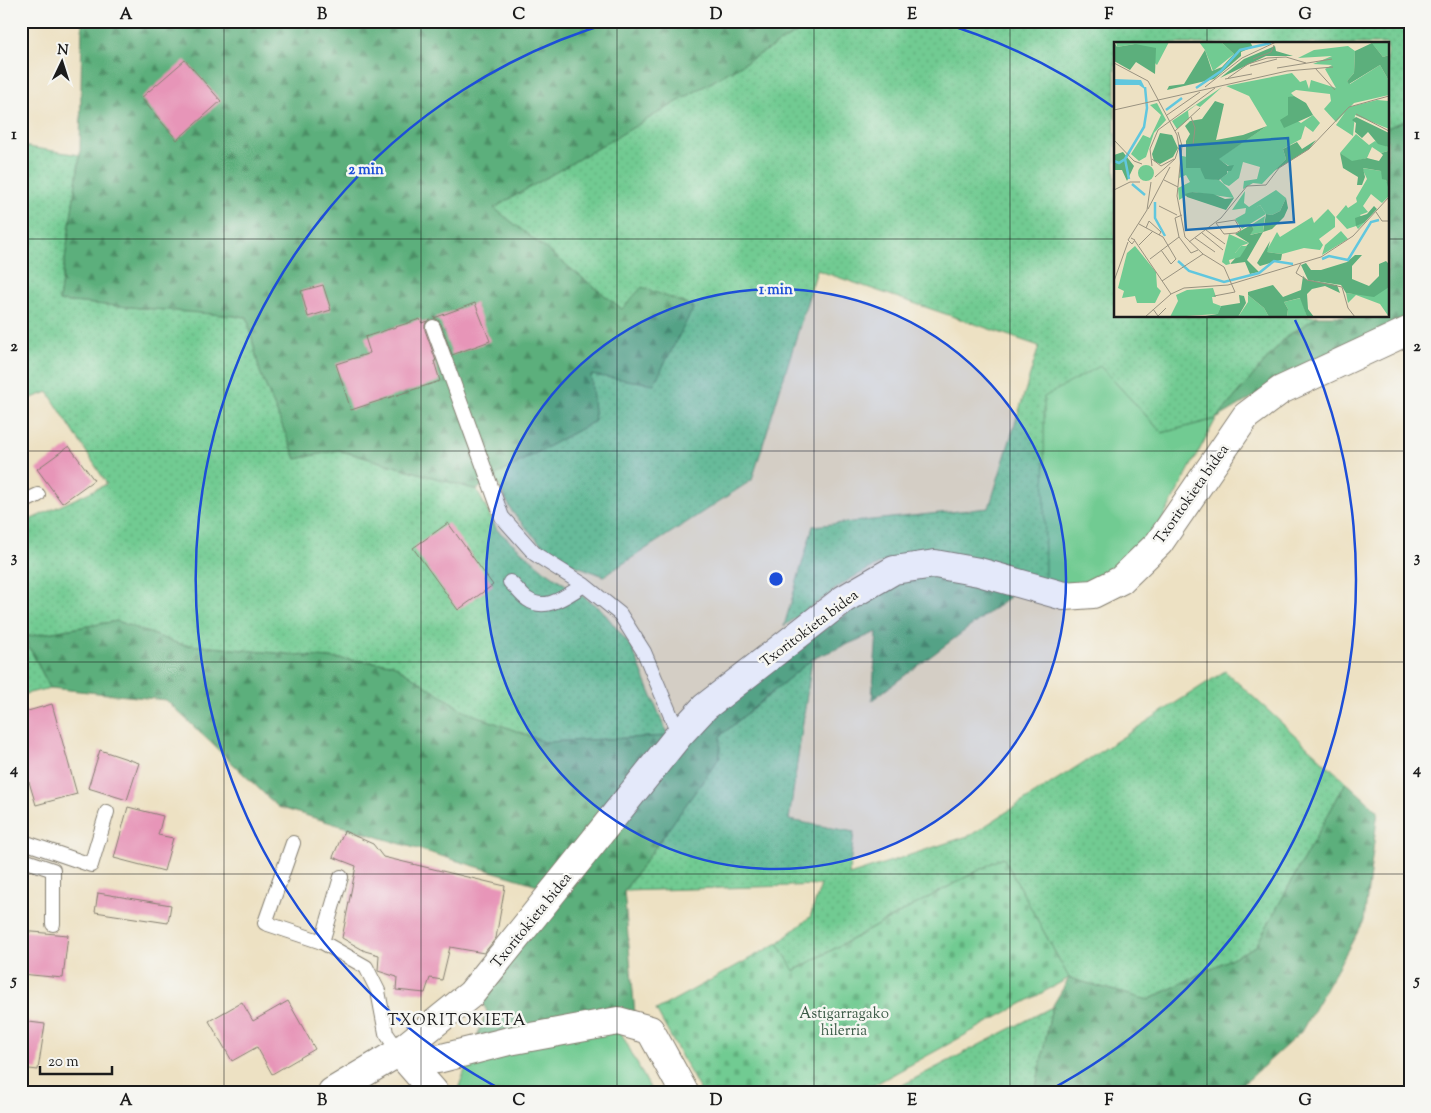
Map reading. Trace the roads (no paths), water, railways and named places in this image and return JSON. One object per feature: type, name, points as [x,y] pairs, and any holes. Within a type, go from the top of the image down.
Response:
[{"type":"street","name":"Txoritokieta bidea","points":[[332,1092],[399,1052],[471,994],[678,735],[705,707],[844,599],[894,570],[935,564],[980,572],[1064,596],[1093,594],[1121,580],[1159,544],[1246,416],[1281,390],[1410,330]]},
{"type":"street","points":[[399,1052],[438,1059],[509,1041],[618,1022],[650,1030],[684,1092]]},
{"type":"street","points":[[399,1052],[434,1092]]},
{"type":"lane","points":[[433,327],[502,516],[535,554],[584,585],[620,614],[644,652],[678,735]]},
{"type":"lane","points":[[21,503],[38,495]]},
{"type":"lane","points":[[510,582],[527,600],[542,605],[558,601],[584,585]]},
{"type":"lane","points":[[21,841],[90,865],[107,812]]},
{"type":"lane","points":[[293,843],[265,923],[322,942],[366,968],[378,991],[386,1033],[399,1052]]},
{"type":"lane","points":[[21,859],[53,870],[53,924]]},
{"type":"lane","points":[[322,942],[341,877]]},
{"type":"district","name":"TXORITOKIETA","points":[[457,1019]]},
{"type":"park label","name":"Astigarragako hilerria","points":[[844,1022]]}]
